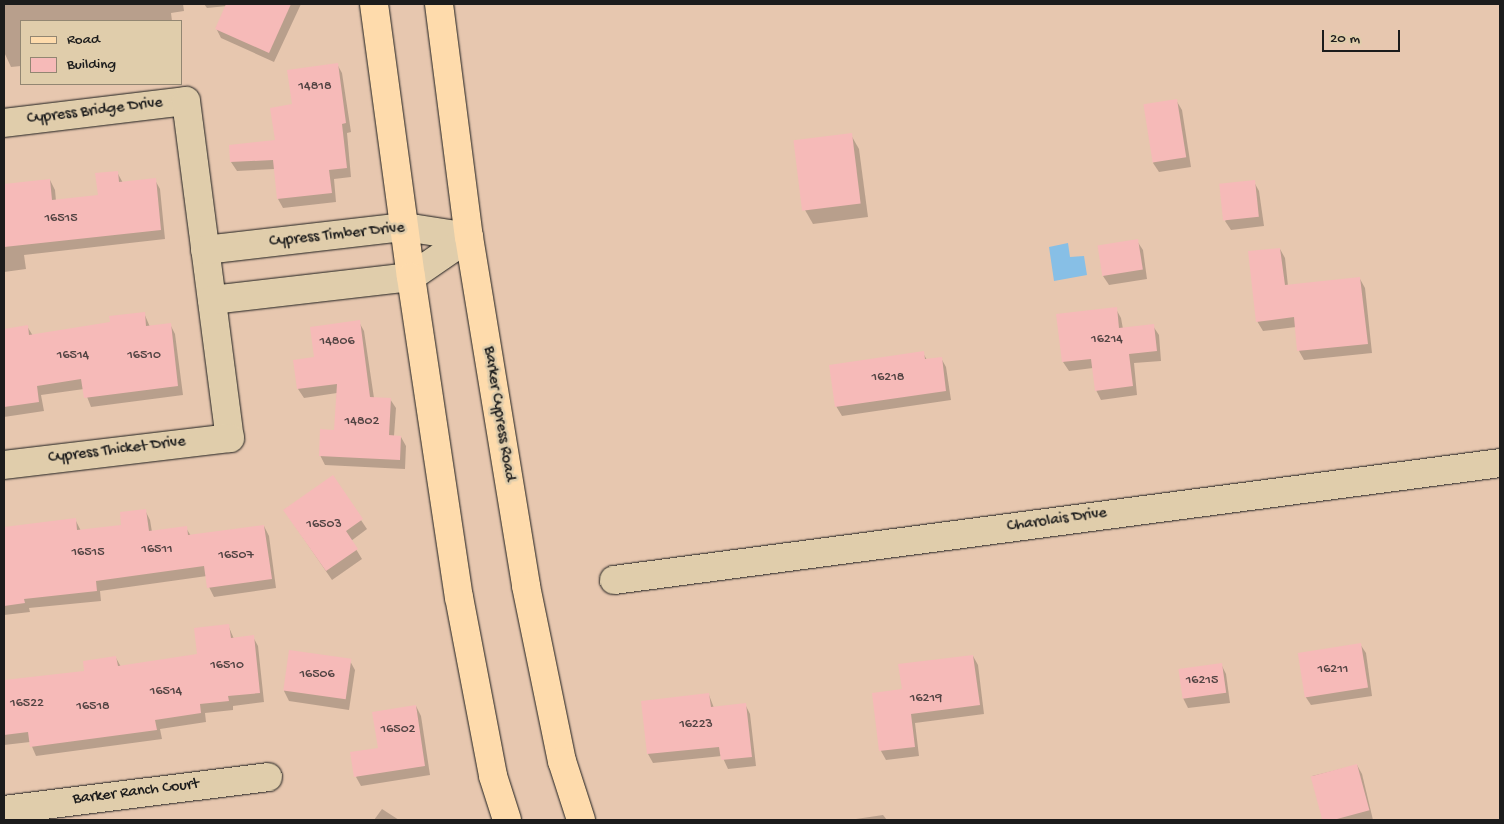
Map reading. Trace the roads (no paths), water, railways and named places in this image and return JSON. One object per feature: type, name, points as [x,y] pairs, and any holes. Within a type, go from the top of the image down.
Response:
[{"type":"main road","points":[[374,4],[411,277],[459,597],[493,776],[507,820]]},
{"type":"main road","name":"Barker Cypress Road","points":[[439,4],[468,236],[526,586],[562,761],[581,820]]},
{"type":"street","name":"Cypress Bridge Drive","points":[[4,123],[186,101],[206,250]]},
{"type":"street","name":"Cypress Timber Drive","points":[[206,250],[405,227],[468,236]]},
{"type":"street","points":[[206,250],[212,300],[411,277],[468,236]]},
{"type":"street","name":"Cypress Thicket Drive","points":[[4,465],[230,438],[212,300]]},
{"type":"street","name":"Charolais Drive","points":[[614,580],[1500,462]]},
{"type":"street","name":"Barker Ranch Court","points":[[4,810],[268,777]]},
{"type":"water","points":[[1068,243],[1070,257],[1084,256],[1087,275],[1054,281],[1049,247]]}]
